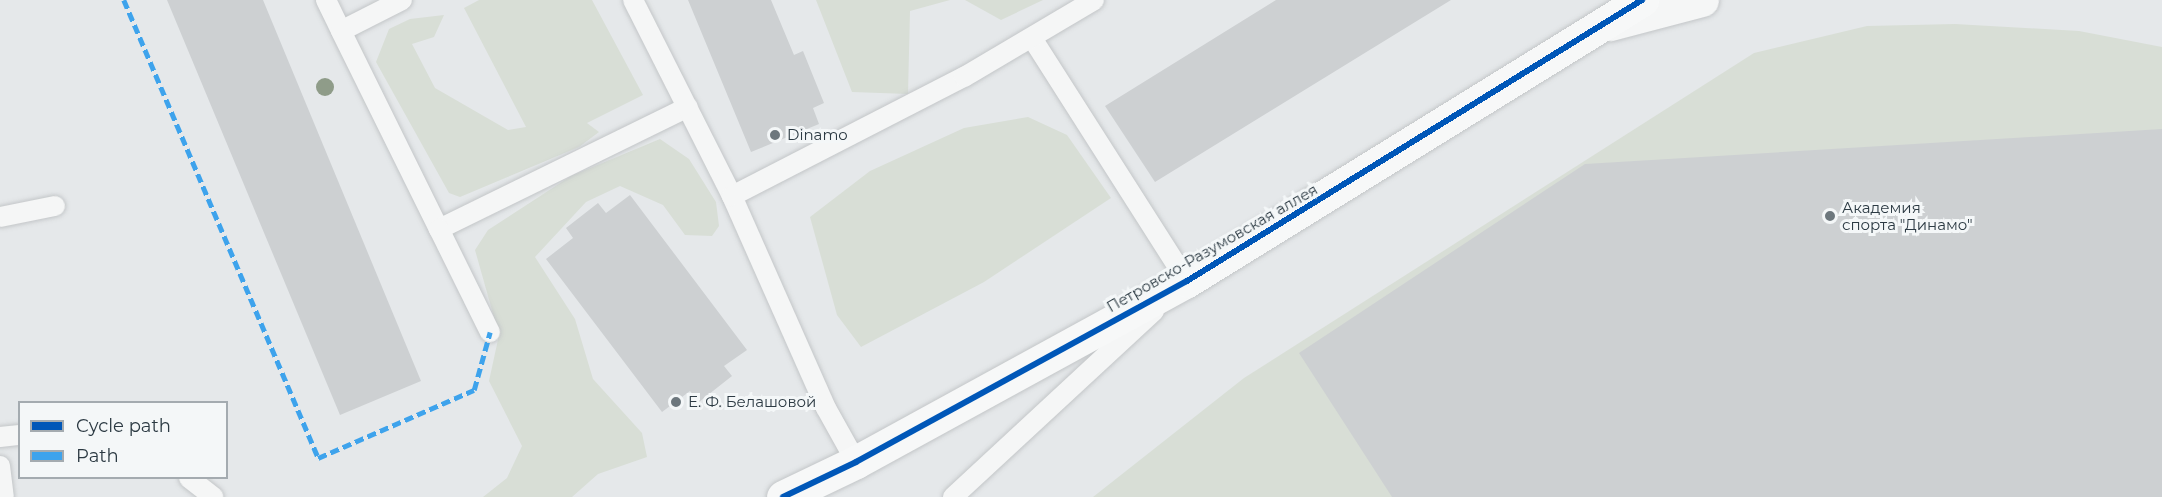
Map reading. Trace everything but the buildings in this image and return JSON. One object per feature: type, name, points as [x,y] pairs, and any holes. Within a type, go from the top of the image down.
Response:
[{"type":"street","name":"Петровско-Разумовская аллея","points":[[783,497],[856,462],[1186,281],[1605,25],[1642,0]]},
{"type":"street","points":[[1605,25],[1702,0]]},
{"type":"lane","points":[[326,0],[490,332]]},
{"type":"lane","points":[[341,31],[402,0]]},
{"type":"lane","points":[[633,0],[732,196],[826,408],[856,462]]},
{"type":"lane","points":[[732,196],[964,77],[1095,0]]},
{"type":"lane","points":[[953,497],[1186,281],[1032,38]]},
{"type":"lane","points":[[439,229],[688,107]]},
{"type":"lane","points":[[0,217],[55,206]]},
{"type":"lane","points":[[0,436],[18,435]]},
{"type":"lane","points":[[0,466],[4,497]]},
{"type":"lane","points":[[191,479],[213,497]]},
{"type":"shaded area","points":[[479,0],[592,0],[643,95],[587,123],[599,132],[579,147],[460,197],[449,193],[376,62],[389,29],[410,19],[444,15],[434,37],[412,44],[435,88],[508,130],[526,127],[464,8]]},
{"type":"shaded area","points":[[816,0],[950,0],[910,11],[908,94],[852,92]]},
{"type":"shaded area","points":[[965,0],[1043,0],[1001,20]]},
{"type":"shaded area","name":"Академия спорта \"Динамо\"","points":[[1955,24],[2079,31],[2162,47],[2162,497],[1093,497],[1244,378],[1754,53],[1867,26]]},
{"type":"shaded area","points":[[1028,117],[1067,135],[1111,198],[984,282],[861,347],[837,315],[810,217],[870,171],[964,128]]},
{"type":"shaded area","points":[[660,139],[689,159],[716,202],[719,226],[712,236],[685,235],[663,205],[620,186],[586,202],[535,257],[575,319],[593,379],[642,433],[647,457],[598,474],[572,497],[483,497],[507,478],[522,446],[489,381],[499,335],[475,250],[488,230],[571,176]]},
{"type":"marked path","points":[[124,0],[318,458],[474,390],[490,332]]},
{"type":"cycle path","points":[[783,497],[856,462],[1187,281],[1642,0]]},
{"type":"place","name":"Dinamo","points":[[775,135]]},
{"type":"place","name":"Академия спорта \"Динамо\"","points":[[1830,216]]},
{"type":"place","name":"Е. Ф. Белашовой","points":[[676,402]]}]
